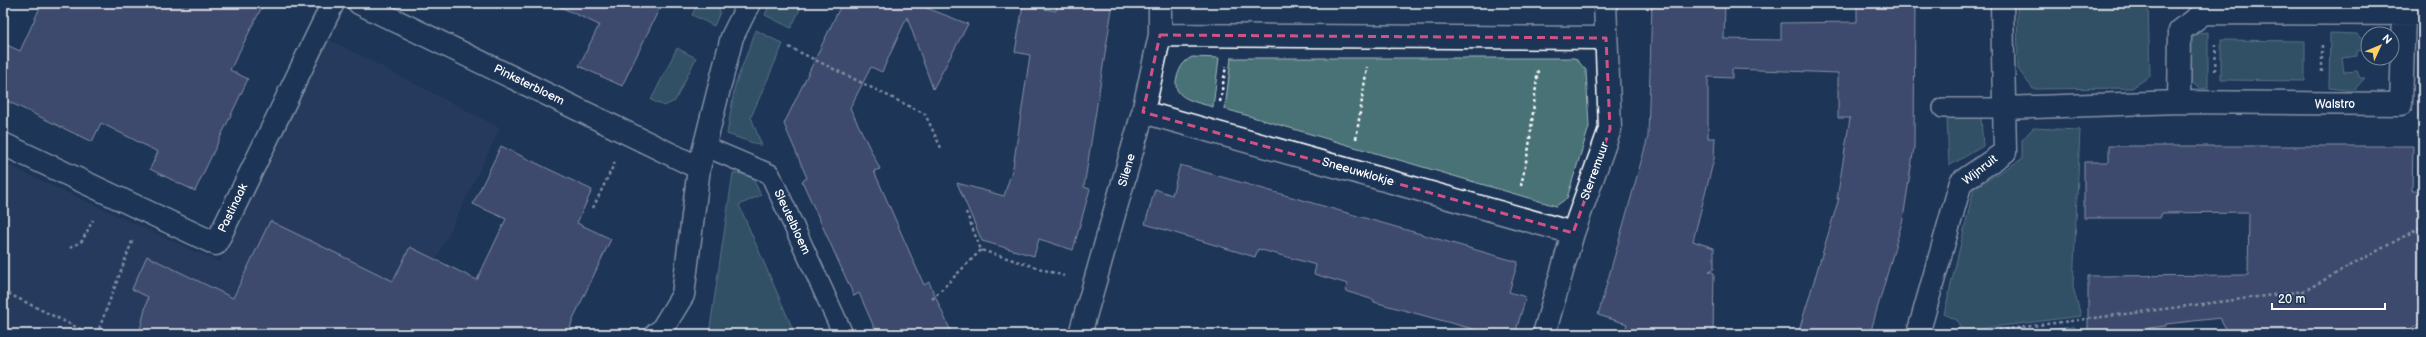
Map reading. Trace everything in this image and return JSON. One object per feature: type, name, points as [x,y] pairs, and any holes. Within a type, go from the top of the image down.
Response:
[{"type":"street","name":"Pastinaak","points":[[3,144],[216,244],[333,3]]},
{"type":"street","name":"Pinksterbloem","points":[[359,3],[699,168]]},
{"type":"street","points":[[661,333],[683,295],[699,168],[732,37],[749,3]]},
{"type":"street","name":"Silene","points":[[1080,334],[1143,112],[1160,35],[1160,3]]},
{"type":"street","name":"Sterremuur","points":[[1544,334],[1573,233],[1610,129],[1605,3]]},
{"type":"street","name":"Wijnruit","points":[[1920,329],[1961,182],[2005,152],[2002,3]]},
{"type":"street","name":"Walstro","points":[[2004,108],[2179,102],[2401,104],[2413,14],[2322,15],[2204,13],[2180,31],[2179,102]]},
{"type":"street","points":[[1160,35],[1606,38]]},
{"type":"street","name":"Sneeuwklokje","points":[[1143,112],[1573,233]]},
{"type":"lane","points":[[1943,108],[2004,108]]},
{"type":"lane","name":"Sleutelbloem","points":[[704,146],[770,174],[843,334]]},
{"type":"path","points":[[2215,102],[2216,13]]},
{"type":"path","points":[[2321,104],[2322,15]]},
{"type":"path","points":[[1215,132],[1231,36]]},
{"type":"path","points":[[1351,170],[1371,37]]},
{"type":"path","points":[[1516,216],[1529,147],[1541,38]]},
{"type":"path","points":[[789,47],[925,114],[942,150]]},
{"type":"path","points":[[593,208],[628,134]]},
{"type":"path","points":[[70,248],[82,241],[107,193]]},
{"type":"path","points":[[966,212],[981,250]]},
{"type":"path","points":[[1920,329],[1965,334],[1976,333],[2304,290],[2423,226]]},
{"type":"path","points":[[97,334],[134,236]]},
{"type":"path","points":[[981,250],[1093,286]]},
{"type":"path","points":[[932,299],[981,250]]},
{"type":"path","points":[[3,291],[90,334]]},
{"type":"highlighted area","points":[[1160,35],[1606,38],[1610,129],[1573,233],[1143,112]]},
{"type":"shaded area","points":[[328,39],[500,128],[429,274],[458,334],[3,334],[3,163],[220,263]]},
{"type":"green space","points":[[698,3],[717,3],[720,12],[714,26],[692,15]]},
{"type":"green space","points":[[770,3],[803,3],[791,28],[765,15]]},
{"type":"green space","points":[[2017,3],[2148,3],[2150,76],[2132,88],[2033,89],[2018,69]]},
{"type":"green space","points":[[756,30],[783,44],[751,117],[762,146],[727,134],[735,85]]},
{"type":"green space","points":[[2208,32],[2208,88],[2199,89],[2188,78],[2186,45],[2198,33]]},
{"type":"green space","points":[[2330,33],[2357,34],[2360,37],[2360,51],[2357,51],[2357,56],[2342,58],[2344,72],[2357,71],[2360,78],[2365,78],[2353,91],[2329,88]]},
{"type":"green space","points":[[2221,40],[2305,41],[2305,81],[2221,80]]},
{"type":"green space","points":[[677,48],[696,58],[675,101],[664,106],[651,100]]},
{"type":"green space","points":[[1192,57],[1219,58],[1213,107],[1186,98],[1177,90],[1176,84],[1179,70],[1186,61]]},
{"type":"green space","points":[[1231,58],[1575,58],[1586,70],[1589,127],[1567,198],[1556,206],[1225,109]]},
{"type":"green space","points":[[1947,118],[1981,118],[1983,146],[1949,166]]},
{"type":"green space","points":[[2033,128],[2080,130],[2073,287],[2081,316],[1962,331],[1957,320],[1944,314],[1974,188],[2022,159],[2022,140]]},
{"type":"green space","points":[[733,173],[751,175],[761,195],[739,205],[795,334],[709,334]]},
{"type":"green space","points":[[2073,327],[2085,334],[2018,334]]},
{"type":"building","points":[[42,3],[264,3],[230,70],[248,79],[195,191],[150,169],[158,152],[101,123],[92,142],[3,99],[3,43],[20,51]]},
{"type":"building","points":[[552,3],[662,3],[622,86],[579,66],[599,25]]},
{"type":"building","points":[[842,3],[914,3],[968,24],[933,89],[907,17],[882,72],[871,67],[850,108],[880,169],[874,171],[924,285],[929,282],[952,334],[877,334],[859,293],[854,296],[802,181],[807,178],[784,124]]},
{"type":"building","points":[[1057,3],[1113,3],[1084,187],[1090,189],[1073,250],[1039,239],[1034,256],[982,241],[957,183],[1004,196],[1013,167],[1030,55],[1015,52],[1023,5],[1056,11]]},
{"type":"building","points":[[1652,3],[1725,3],[1724,39],[1781,40],[1781,23],[1857,22],[1857,4],[1915,4],[1914,148],[1903,219],[1870,334],[1798,334],[1839,198],[1837,199],[1850,118],[1838,118],[1838,73],[1732,69],[1732,78],[1708,77],[1708,138],[1715,138],[1714,159],[1693,241],[1714,248],[1714,269],[1709,271],[1714,273],[1713,334],[1624,334],[1627,324],[1598,315],[1648,137]]},
{"type":"building","points":[[501,146],[592,190],[577,223],[611,239],[572,321],[569,334],[139,334],[148,297],[132,289],[147,256],[233,298],[270,221],[393,281],[410,247],[477,280],[506,219],[473,204]]},
{"type":"building","points":[[2109,146],[2413,146],[2412,191],[2423,191],[2423,322],[2400,334],[2229,334],[2220,318],[2166,324],[2166,326],[2149,328],[2151,334],[2088,334],[2088,276],[2248,275],[2249,212],[2162,213],[2160,218],[2084,218],[2084,162],[2109,162]]},
{"type":"building","points":[[1180,165],[1518,262],[1509,292],[1526,297],[1515,334],[1491,334],[1374,302],[1374,300],[1345,291],[1348,284],[1314,274],[1316,265],[1258,249],[1255,257],[1145,224],[1155,189],[1172,195]]}]
